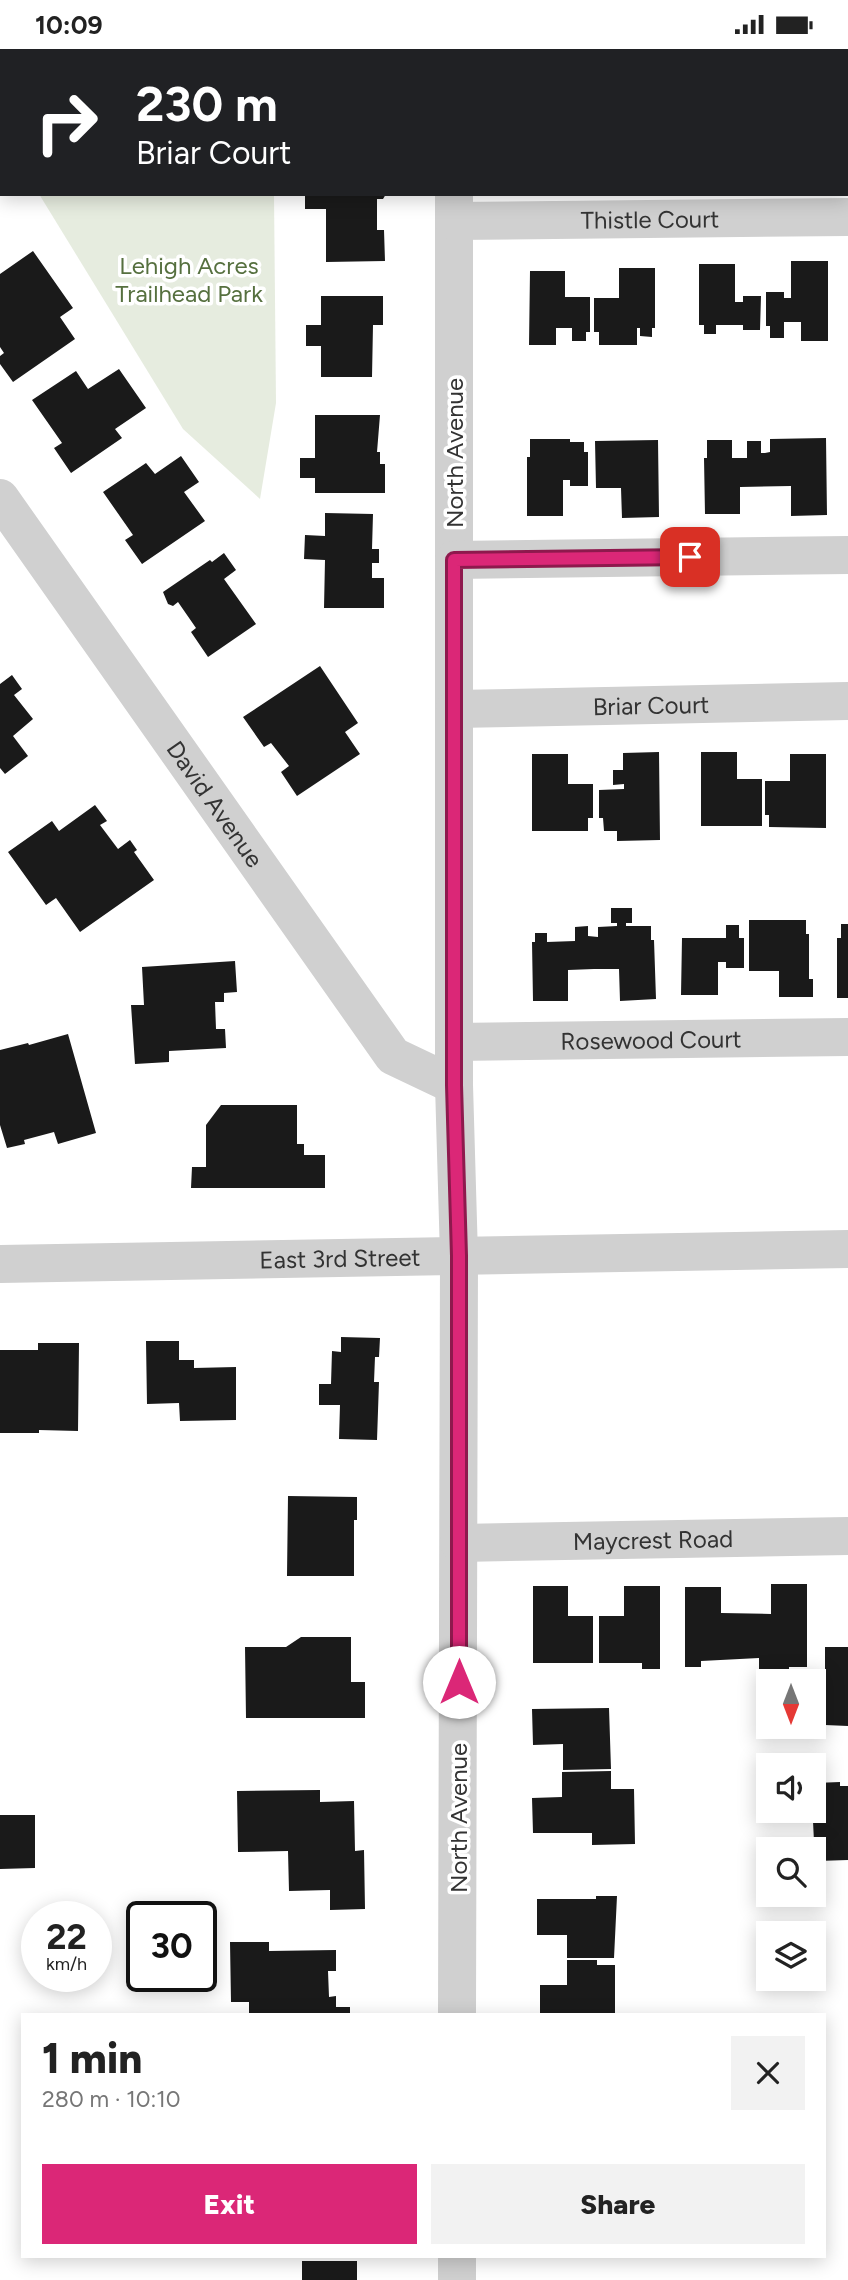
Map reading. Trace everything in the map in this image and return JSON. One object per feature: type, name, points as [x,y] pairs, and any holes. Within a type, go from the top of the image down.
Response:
[{"type":"street","name":"Thistle Court","points":[[453,208],[848,217]]},
{"type":"street","name":"North Avenue","points":[[453,208],[454,1085],[459,1256],[457,2013]]},
{"type":"street","name":"David Avenue","points":[[0,498],[393,1056],[454,1085]]},
{"type":"street","points":[[454,560],[848,555]]},
{"type":"street","name":"Briar Court","points":[[455,709],[848,701]]},
{"type":"street","name":"Rosewood Court","points":[[455,1042],[848,1037]]},
{"type":"street","name":"East 3rd Street","points":[[0,1264],[848,1249]]},
{"type":"street","name":"Maycrest Road","points":[[459,1543],[848,1536]]},
{"type":"street","points":[[457,2258],[457,2280]]},
{"type":"green space","name":"Lehigh Acres Trailhead Park","points":[[40,196],[274,196],[276,403],[260,499],[183,429]]},
{"type":"building","points":[[305,196],[385,196],[383,199],[377,199],[377,230],[384,230],[385,261],[326,262],[326,209],[305,209]]},
{"type":"building","points":[[33,251],[73,308],[60,317],[75,339],[13,382],[0,364],[0,356],[4,353],[0,347],[0,274]]},
{"type":"building","points":[[791,261],[828,261],[828,341],[801,341],[801,322],[784,322],[784,338],[770,338],[770,326],[766,326],[766,292],[784,292],[784,298],[791,298]]},
{"type":"building","points":[[699,264],[735,264],[735,302],[743,302],[743,296],[761,296],[760,330],[743,330],[743,325],[716,325],[716,334],[704,334],[704,325],[699,325]]},
{"type":"building","points":[[619,268],[655,268],[655,328],[652,328],[652,337],[640,336],[640,328],[637,328],[637,345],[599,345],[599,332],[594,332],[594,298],[619,298]]},
{"type":"building","points":[[530,271],[565,271],[565,297],[590,297],[590,332],[586,332],[586,341],[572,341],[572,328],[556,328],[556,345],[529,345]]},
{"type":"building","points":[[321,296],[383,296],[383,325],[373,325],[372,377],[321,377],[321,346],[306,346],[306,325],[321,325]]},
{"type":"building","points":[[119,369],[146,408],[115,429],[122,438],[71,473],[54,448],[62,443],[32,400],[76,371],[88,389]]},
{"type":"building","points":[[315,415],[380,415],[377,452],[380,452],[380,464],[385,464],[385,493],[315,493],[315,478],[300,478],[300,458],[315,458]]},
{"type":"building","points":[[826,438],[827,515],[791,516],[791,486],[740,487],[740,514],[705,514],[704,458],[707,458],[707,440],[732,440],[732,458],[747,458],[747,441],[761,441],[761,453],[765,453],[770,452],[770,439]]},
{"type":"building","points":[[530,439],[570,439],[570,442],[584,442],[584,452],[588,452],[588,486],[570,486],[570,480],[563,480],[563,516],[527,516],[527,457],[530,457]]},
{"type":"building","points":[[658,440],[659,517],[622,518],[621,488],[596,488],[595,441]]},
{"type":"building","points":[[181,456],[199,482],[184,492],[205,521],[142,564],[125,540],[133,535],[103,492],[146,463],[155,474]]},
{"type":"building","points":[[325,513],[373,514],[372,549],[379,549],[379,563],[372,563],[372,578],[384,578],[384,608],[324,608],[325,560],[304,559],[305,535],[325,536]]},
{"type":"building","points":[[224,553],[236,570],[224,579],[256,624],[208,657],[191,632],[196,628],[178,602],[173,606],[168,604],[163,592]]},
{"type":"building","points":[[320,666],[358,723],[345,732],[360,754],[297,796],[281,772],[289,766],[271,743],[264,747],[243,717]]},
{"type":"building","points":[[12,675],[22,689],[14,695],[33,719],[13,736],[28,756],[5,774],[0,768],[0,684]]},
{"type":"building","points":[[659,752],[660,840],[617,841],[617,831],[604,831],[603,818],[599,818],[599,790],[624,789],[624,784],[613,785],[613,770],[623,770],[623,753]]},
{"type":"building","points":[[701,752],[737,752],[737,779],[762,779],[762,826],[701,826]]},
{"type":"building","points":[[532,754],[568,754],[568,784],[593,784],[593,818],[588,818],[588,831],[532,831]]},
{"type":"building","points":[[790,754],[826,754],[826,828],[769,827],[769,815],[765,815],[765,781],[790,781]]},
{"type":"building","points":[[95,805],[107,821],[100,825],[118,849],[130,840],[137,850],[134,852],[154,880],[80,932],[56,898],[46,905],[8,852],[52,821],[59,831]]},
{"type":"building","points":[[611,908],[632,908],[632,923],[626,923],[626,926],[651,926],[656,999],[620,1001],[619,969],[594,969],[568,970],[568,1001],[533,1001],[532,942],[535,942],[535,933],[547,933],[547,942],[575,941],[575,927],[588,926],[588,936],[598,937],[598,927],[617,926],[617,923],[611,923]]},
{"type":"building","points":[[749,920],[806,920],[806,934],[809,934],[809,979],[813,979],[813,997],[779,997],[779,971],[749,971]]},
{"type":"building","points":[[841,924],[848,924],[848,998],[837,998],[837,938],[841,938]]},
{"type":"building","points":[[726,925],[739,925],[739,938],[744,938],[744,968],[726,968],[726,962],[718,962],[718,995],[681,995],[682,938],[726,938]]},
{"type":"building","points":[[235,961],[237,992],[224,993],[224,1002],[215,1002],[216,1029],[225,1029],[226,1048],[169,1051],[169,1062],[135,1064],[131,1005],[144,1005],[142,967]]},
{"type":"building","points":[[68,1034],[96,1133],[58,1144],[54,1132],[7,1148],[0,1125],[0,1050]]},
{"type":"building","points":[[221,1105],[297,1105],[297,1144],[304,1144],[304,1155],[325,1155],[325,1188],[191,1188],[192,1167],[206,1167],[206,1125]]},
{"type":"building","points":[[341,1337],[380,1338],[379,1357],[375,1357],[374,1382],[379,1382],[377,1440],[339,1439],[340,1405],[319,1405],[319,1384],[331,1384],[332,1351],[341,1352]]},
{"type":"building","points":[[146,1341],[179,1341],[179,1360],[194,1360],[194,1368],[236,1367],[236,1420],[180,1421],[179,1403],[147,1404]]},
{"type":"building","points":[[38,1343],[79,1343],[78,1431],[0,1433],[0,1350],[38,1350]]},
{"type":"building","points":[[288,1496],[357,1497],[357,1520],[354,1520],[354,1576],[287,1576]]},
{"type":"building","points":[[771,1584],[807,1584],[807,1667],[759,1669],[759,1658],[701,1661],[701,1667],[685,1667],[685,1587],[721,1587],[721,1613],[771,1614]]},
{"type":"building","points":[[533,1586],[568,1586],[568,1616],[593,1616],[593,1663],[533,1663]]},
{"type":"building","points":[[624,1586],[660,1586],[660,1669],[642,1669],[642,1663],[599,1663],[599,1616],[624,1616]]},
{"type":"building","points":[[301,1637],[351,1637],[351,1682],[365,1682],[365,1718],[246,1718],[245,1647],[286,1647]]},
{"type":"building","points":[[825,1647],[848,1647],[848,1726],[826,1725]]},
{"type":"building","points":[[609,1708],[611,1769],[563,1770],[563,1744],[533,1745],[532,1709]]},
{"type":"building","points":[[611,1771],[611,1789],[634,1789],[635,1844],[592,1845],[592,1833],[533,1833],[532,1798],[562,1797],[562,1772]]},
{"type":"building","points":[[840,1782],[840,1786],[848,1786],[848,1860],[826,1861],[826,1837],[814,1837],[813,1823],[826,1823],[826,1783]]},
{"type":"building","points":[[320,1790],[320,1802],[354,1801],[355,1851],[364,1850],[365,1909],[330,1910],[330,1890],[289,1891],[288,1851],[238,1852],[237,1791]]},
{"type":"building","points":[[0,1815],[35,1815],[35,1868],[0,1869]]},
{"type":"building","points":[[596,1896],[617,1896],[614,1958],[567,1958],[567,1935],[537,1935],[537,1899],[596,1899]]},
{"type":"building","points":[[230,1942],[269,1942],[269,1951],[336,1950],[336,1971],[328,1971],[329,1997],[336,1996],[336,2007],[350,2007],[350,2013],[249,2013],[249,2002],[231,2002]]},
{"type":"building","points":[[567,1960],[597,1960],[597,1965],[615,1965],[615,2013],[540,2013],[540,1985],[567,1985]]},
{"type":"building","points":[[302,2261],[357,2261],[357,2280],[302,2280]]},
{"type":"route","points":[[459,1682],[459,1256],[454,1085],[454,560],[690,557]]}]
